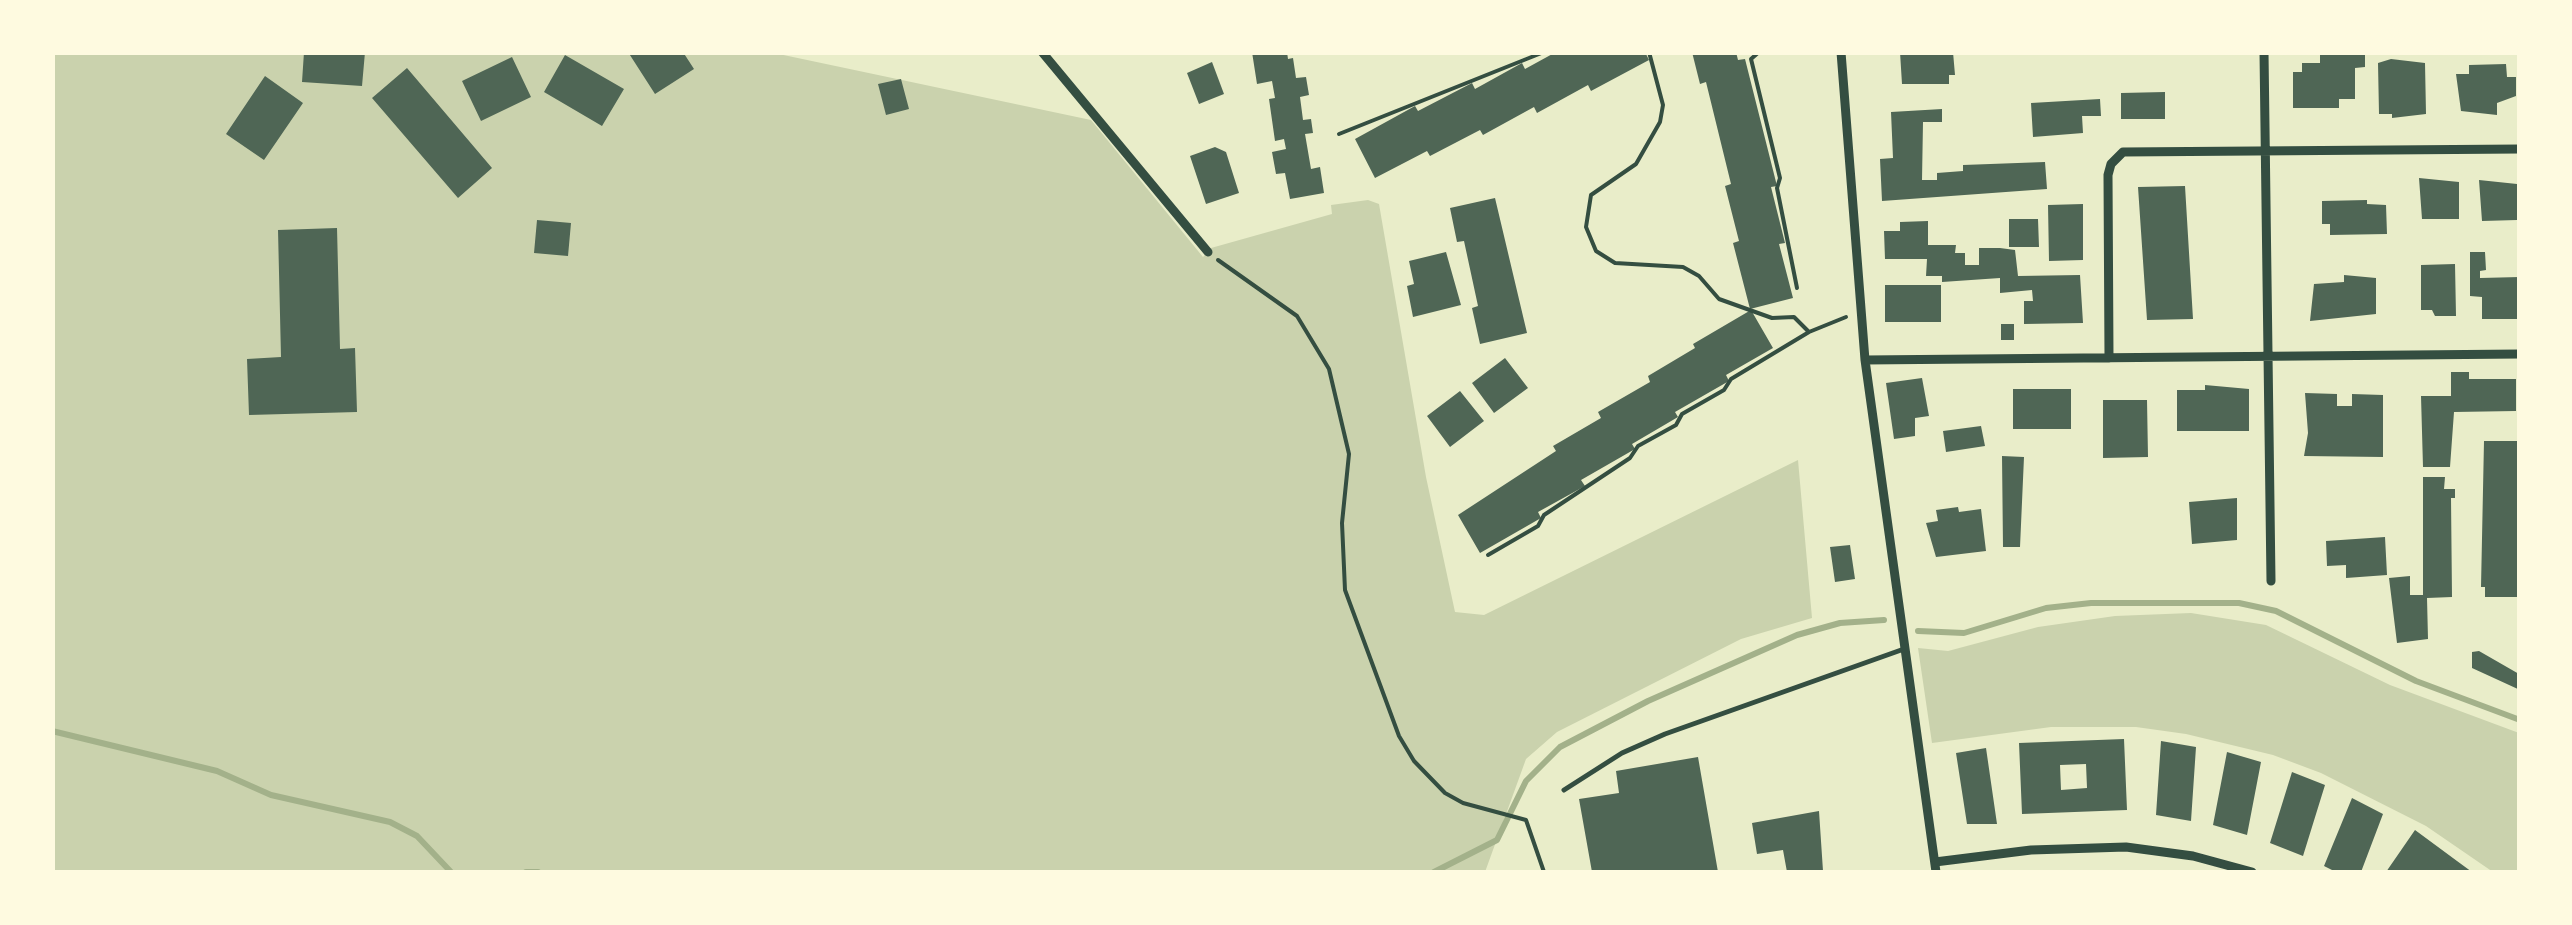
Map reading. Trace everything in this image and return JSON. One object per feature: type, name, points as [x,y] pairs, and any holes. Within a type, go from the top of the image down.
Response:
[{"type":"street","points":[[1042,52],[1208,252]]},
{"type":"street","points":[[1842,52],[1865,360],[1936,867],[2031,850],[2126,846],[2193,856],[2252,872]]},
{"type":"street","points":[[2264,52],[2271,581]]},
{"type":"street","points":[[2109,358],[2108,174],[2114,159],[2130,152],[2520,150]]},
{"type":"street","points":[[1865,360],[2520,354]]},
{"type":"lane","points":[[1564,790],[1622,752],[1665,734],[1904,649]]},
{"type":"path","points":[[1339,134],[1544,52]]},
{"type":"path","points":[[1649,52],[1663,105],[1660,122],[1636,164],[1599,187],[1589,199],[1586,227],[1596,252],[1615,264],[1683,267],[1699,276],[1719,299],[1772,318],[1794,317],[1809,332]]},
{"type":"path","points":[[1759,52],[1751,59],[1780,178],[1777,188],[1797,288]]},
{"type":"path","points":[[1208,252],[1297,316],[1329,369],[1349,454],[1342,522],[1345,590],[1399,736],[1414,761],[1445,792],[1462,803],[1518,816],[1532,828],[1544,872]]},
{"type":"path","points":[[1488,555],[1538,526],[1544,515],[1630,458],[1638,446],[1676,425],[1682,414],[1724,390],[1731,379],[1832,320],[1861,316]]},
{"type":"green space","points":[[52,53],[774,53],[1091,120],[1203,257],[1211,248],[1332,214],[1331,205],[1368,200],[1379,204],[1426,477],[1455,612],[1484,615],[1798,460],[1812,618],[1741,639],[1557,732],[1526,759],[1485,872],[53,872]]},
{"type":"green space","points":[[2191,613],[2266,625],[2390,685],[2519,733],[2519,872],[2493,872],[2426,826],[2321,773],[2273,755],[2186,734],[2136,727],[2051,727],[1932,743],[1918,648],[1948,651],[2038,627],[2115,616]]},
{"type":"building","points":[[304,52],[365,52],[362,86],[302,82]]},
{"type":"building","points":[[628,52],[683,52],[694,69],[655,94]]},
{"type":"building","points":[[1252,52],[1287,52],[1288,59],[1293,58],[1296,78],[1306,77],[1309,95],[1300,97],[1303,120],[1311,119],[1313,133],[1305,134],[1311,169],[1320,167],[1324,193],[1290,199],[1285,173],[1276,174],[1272,152],[1286,149],[1284,139],[1275,141],[1269,99],[1275,98],[1272,81],[1257,84]]},
{"type":"building","points":[[1556,52],[1645,52],[1649,60],[1591,91],[1588,85],[1537,113],[1534,107],[1483,135],[1480,130],[1430,156],[1427,151],[1375,178],[1355,139],[1415,106],[1418,111],[1472,83],[1475,89],[1522,63],[1525,69]]},
{"type":"building","points":[[1692,52],[1736,52],[1738,60],[1745,59],[1777,186],[1771,187],[1785,243],[1779,244],[1793,298],[1750,309],[1733,243],[1739,241],[1725,186],[1731,184],[1706,82],[1700,84]]},
{"type":"building","points":[[1900,52],[1953,52],[1955,75],[1949,75],[1949,84],[1902,84]]},
{"type":"building","points":[[2320,52],[2365,52],[2365,67],[2355,68],[2355,99],[2339,99],[2339,108],[2293,108],[2293,72],[2302,72],[2302,63],[2320,63]]},
{"type":"building","points":[[565,55],[624,89],[602,126],[544,92]]},
{"type":"building","points":[[512,57],[531,97],[481,121],[462,81]]},
{"type":"building","points":[[2391,59],[2425,63],[2426,114],[2392,118],[2392,114],[2379,114],[2378,63]]},
{"type":"building","points":[[1212,62],[1224,94],[1199,104],[1187,73]]},
{"type":"building","points":[[2506,64],[2507,77],[2516,77],[2516,96],[2497,103],[2497,115],[2461,111],[2456,74],[2469,74],[2469,65]]},
{"type":"building","points":[[407,68],[492,168],[458,198],[372,98]]},
{"type":"building","points":[[265,76],[303,103],[264,160],[226,134]]},
{"type":"building","points":[[901,79],[909,109],[886,115],[878,84]]},
{"type":"building","points":[[2165,92],[2165,119],[2121,119],[2121,93]]},
{"type":"building","points":[[2100,99],[2101,116],[2082,116],[2083,133],[2033,137],[2031,103]]},
{"type":"building","points":[[1942,109],[1942,122],[1923,122],[1922,180],[1937,180],[1937,173],[1963,171],[1963,165],[2045,162],[2047,189],[1882,201],[1880,159],[1893,158],[1891,112]]},
{"type":"building","points":[[1215,147],[1226,152],[1239,193],[1206,204],[1190,156]]},
{"type":"building","points":[[2419,178],[2459,182],[2459,219],[2422,219]]},
{"type":"building","points":[[2479,180],[2517,184],[2517,220],[2482,221]]},
{"type":"building","points":[[2185,186],[2193,319],[2147,320],[2138,187]]},
{"type":"building","points":[[1495,198],[1527,333],[1480,344],[1472,308],[1478,306],[1464,241],[1457,242],[1450,208]]},
{"type":"building","points":[[2367,200],[2367,204],[2386,205],[2387,234],[2330,235],[2330,224],[2322,224],[2322,201]]},
{"type":"building","points":[[2083,204],[2083,260],[2049,261],[2048,205]]},
{"type":"building","points":[[2009,219],[2038,219],[2039,247],[2009,247]]},
{"type":"building","points":[[537,220],[571,223],[568,256],[534,253]]},
{"type":"building","points":[[1928,221],[1928,245],[1956,245],[1955,253],[1965,253],[1965,265],[1979,265],[1979,248],[2000,248],[2015,250],[2018,276],[2080,275],[2083,323],[2024,324],[2024,301],[2033,301],[2032,290],[2000,293],[2000,278],[1942,282],[1942,276],[1926,276],[1927,259],[1885,259],[1884,231],[1900,231],[1900,222]]},
{"type":"building","points":[[337,228],[340,349],[355,348],[357,412],[249,415],[247,359],[281,357],[278,230]]},
{"type":"building","points":[[1446,252],[1461,305],[1413,317],[1407,286],[1414,284],[1409,261]]},
{"type":"building","points":[[2470,252],[2485,252],[2486,270],[2480,271],[2480,278],[2520,277],[2520,319],[2482,319],[2482,297],[2470,296]]},
{"type":"building","points":[[2455,264],[2456,316],[2435,316],[2432,310],[2421,310],[2421,265]]},
{"type":"building","points":[[2344,275],[2376,278],[2376,314],[2310,321],[2314,284],[2344,282]]},
{"type":"building","points":[[1885,285],[1941,285],[1941,322],[1885,322]]},
{"type":"building","points":[[1751,310],[1773,348],[1726,375],[1729,381],[1675,412],[1678,417],[1632,444],[1635,449],[1581,480],[1585,486],[1538,512],[1541,518],[1480,553],[1458,515],[1556,451],[1553,446],[1601,418],[1598,412],[1650,382],[1648,376],[1695,348],[1693,344]]},
{"type":"building","points":[[2001,324],[2014,324],[2014,340],[2001,340]]},
{"type":"building","points":[[1505,358],[1528,388],[1494,413],[1472,383]]},
{"type":"building","points":[[2451,372],[2469,372],[2469,379],[2516,379],[2516,411],[2454,412],[2450,467],[2423,467],[2421,396],[2451,396]]},
{"type":"building","points":[[1922,378],[1929,416],[1915,418],[1915,436],[1894,439],[1886,383]]},
{"type":"building","points":[[2205,385],[2249,389],[2249,431],[2177,431],[2177,390],[2205,390]]},
{"type":"building","points":[[2013,389],[2071,389],[2071,429],[2013,429]]},
{"type":"building","points":[[1460,391],[1484,421],[1450,447],[1427,416]]},
{"type":"building","points":[[2305,393],[2337,394],[2337,406],[2352,406],[2352,394],[2383,395],[2383,457],[2304,456],[2308,433]]},
{"type":"building","points":[[2103,400],[2147,400],[2148,457],[2103,458]]},
{"type":"building","points":[[1981,426],[1985,446],[1946,452],[1943,431]]},
{"type":"building","points":[[2484,441],[2519,441],[2520,597],[2485,597],[2485,587],[2481,587]]},
{"type":"building","points":[[2002,456],[2024,457],[2020,547],[2003,547]]},
{"type":"building","points":[[2423,477],[2445,477],[2444,489],[2455,489],[2455,498],[2451,498],[2452,597],[2427,598],[2428,639],[2397,643],[2389,578],[2410,576],[2410,595],[2423,595]]},
{"type":"building","points":[[2237,498],[2237,540],[2192,544],[2189,502]]},
{"type":"building","points":[[1958,507],[1959,512],[1981,509],[1986,551],[1936,557],[1926,523],[1938,521],[1936,510]]},
{"type":"building","points":[[2385,537],[2387,575],[2346,578],[2346,565],[2327,566],[2326,541]]},
{"type":"building","points":[[1850,545],[1855,579],[1835,582],[1830,547]]},
{"type":"building","points":[[2479,651],[2519,674],[2520,690],[2472,668],[2472,652]]},
{"type":"building","points":[[2124,739],[2127,810],[2022,814],[2019,743]],"holes":[[[2086,764],[2087,788],[2061,790],[2060,765]]]},
{"type":"building","points":[[2161,741],[2196,747],[2191,821],[2156,815]]},
{"type":"building","points":[[1986,748],[1997,824],[1967,824],[1956,753]]},
{"type":"building","points":[[2227,752],[2261,762],[2247,835],[2213,825]]},
{"type":"building","points":[[1698,757],[1718,872],[1592,872],[1579,799],[1619,793],[1616,771]]},
{"type":"building","points":[[2292,772],[2325,785],[2303,856],[2270,843]]},
{"type":"building","points":[[2352,798],[2383,814],[2361,872],[2336,872],[2324,866]]},
{"type":"building","points":[[1819,811],[1823,871],[1787,872],[1783,850],[1757,854],[1752,823]]},
{"type":"building","points":[[2415,830],[2457,861],[2472,872],[2386,872]]},
{"type":"waterway","points":[[1918,631],[1964,633],[2046,608],[2091,603],[2239,603],[2276,611],[2416,681],[2520,720]]},
{"type":"waterway","points":[[1434,872],[1497,840],[1526,781],[1560,747],[1648,701],[1797,635],[1840,623],[1884,620]]},
{"type":"waterway","points":[[52,731],[217,771],[271,795],[390,822],[417,836],[451,872]]},
{"type":"waterway","points":[[526,872],[538,872]]}]
